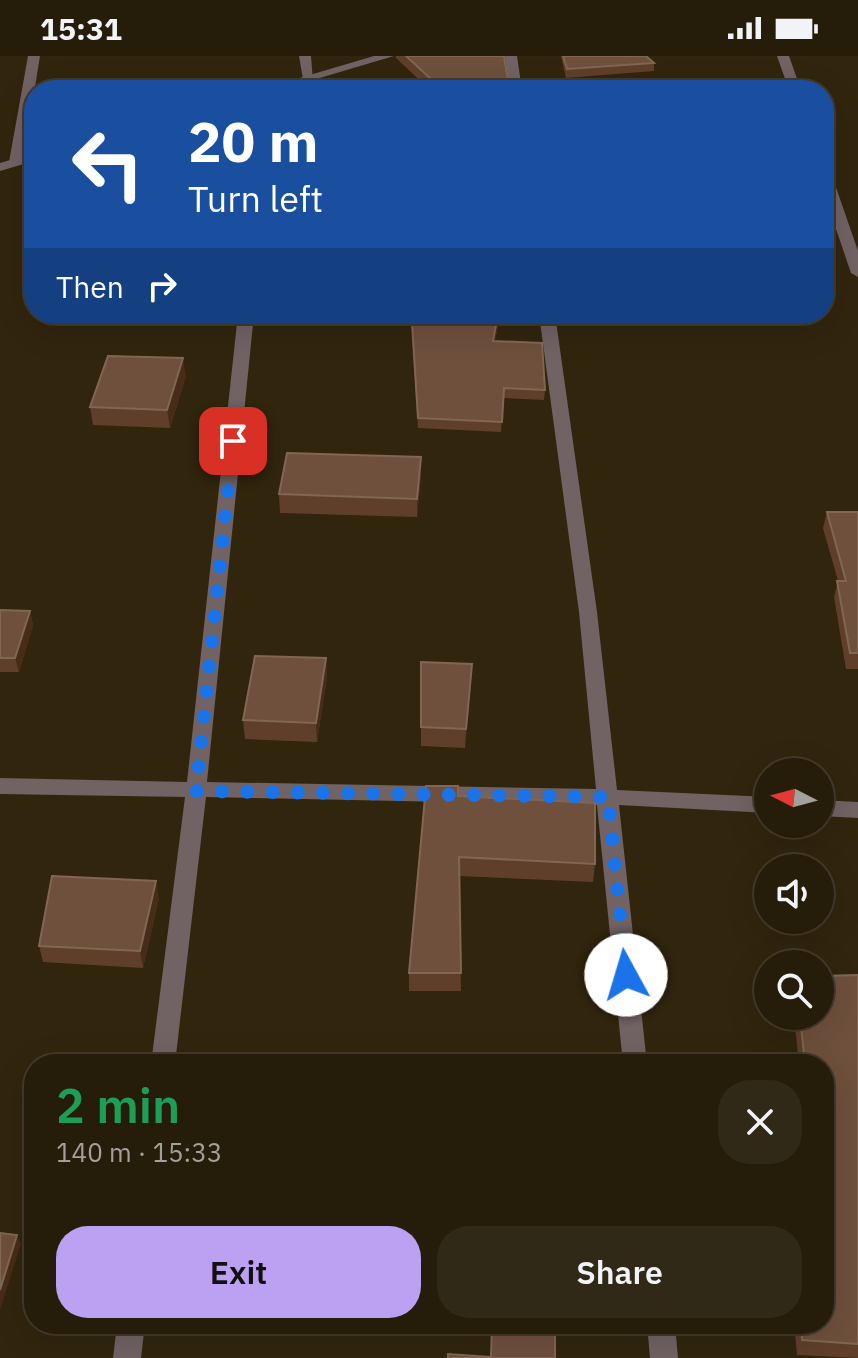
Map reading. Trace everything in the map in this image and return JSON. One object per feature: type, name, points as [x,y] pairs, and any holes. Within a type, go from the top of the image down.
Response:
[{"type":"street","points":[[30,80],[34,56]]},
{"type":"street","points":[[305,56],[309,79]]},
{"type":"street","points":[[305,80],[388,56]]},
{"type":"street","points":[[511,56],[515,80]]},
{"type":"street","points":[[783,56],[791,80]]},
{"type":"street","points":[[16,162],[24,115]]},
{"type":"street","points":[[0,167],[24,160]]},
{"type":"street","points":[[834,202],[858,273]]},
{"type":"street","points":[[164,1054],[196,791],[245,324]]},
{"type":"street","points":[[548,324],[588,612],[634,1054]]},
{"type":"street","points":[[0,786],[608,797],[754,804]]},
{"type":"street","points":[[834,809],[858,810]]},
{"type":"street","points":[[127,1358],[130,1334]]},
{"type":"street","points":[[662,1334],[664,1358]]},
{"type":"building","points":[[406,56],[504,56],[508,80],[432,80]]},
{"type":"building","points":[[563,56],[646,56],[654,63],[567,69]]},
{"type":"building","points":[[412,324],[496,324],[493,341],[542,343],[545,390],[504,388],[502,422],[418,418]]},
{"type":"building","points":[[108,356],[183,358],[167,410],[90,407]]},
{"type":"building","points":[[287,453],[421,457],[417,499],[279,494]]},
{"type":"building","points":[[827,512],[858,512],[858,653],[850,653],[837,581],[846,581]]},
{"type":"building","points":[[0,610],[30,611],[15,658],[0,658]]},
{"type":"building","points":[[255,656],[326,658],[316,723],[243,720]]},
{"type":"building","points":[[421,662],[472,664],[466,729],[421,727]]},
{"type":"building","points":[[426,786],[458,786],[458,796],[595,803],[595,864],[459,857],[461,973],[409,973]]},
{"type":"building","points":[[52,876],[156,881],[140,951],[39,946]]},
{"type":"building","points":[[858,975],[858,1344],[802,1340],[802,1334],[834,1334],[834,1054],[804,1054],[801,1030],[834,1030],[834,976]]},
{"type":"building","points":[[0,1233],[17,1235],[0,1290]]},
{"type":"building","points":[[492,1334],[555,1334],[555,1358],[448,1358],[448,1354],[491,1357]]},
{"type":"route","points":[[233,441],[196,791],[608,797],[626,975]]}]
